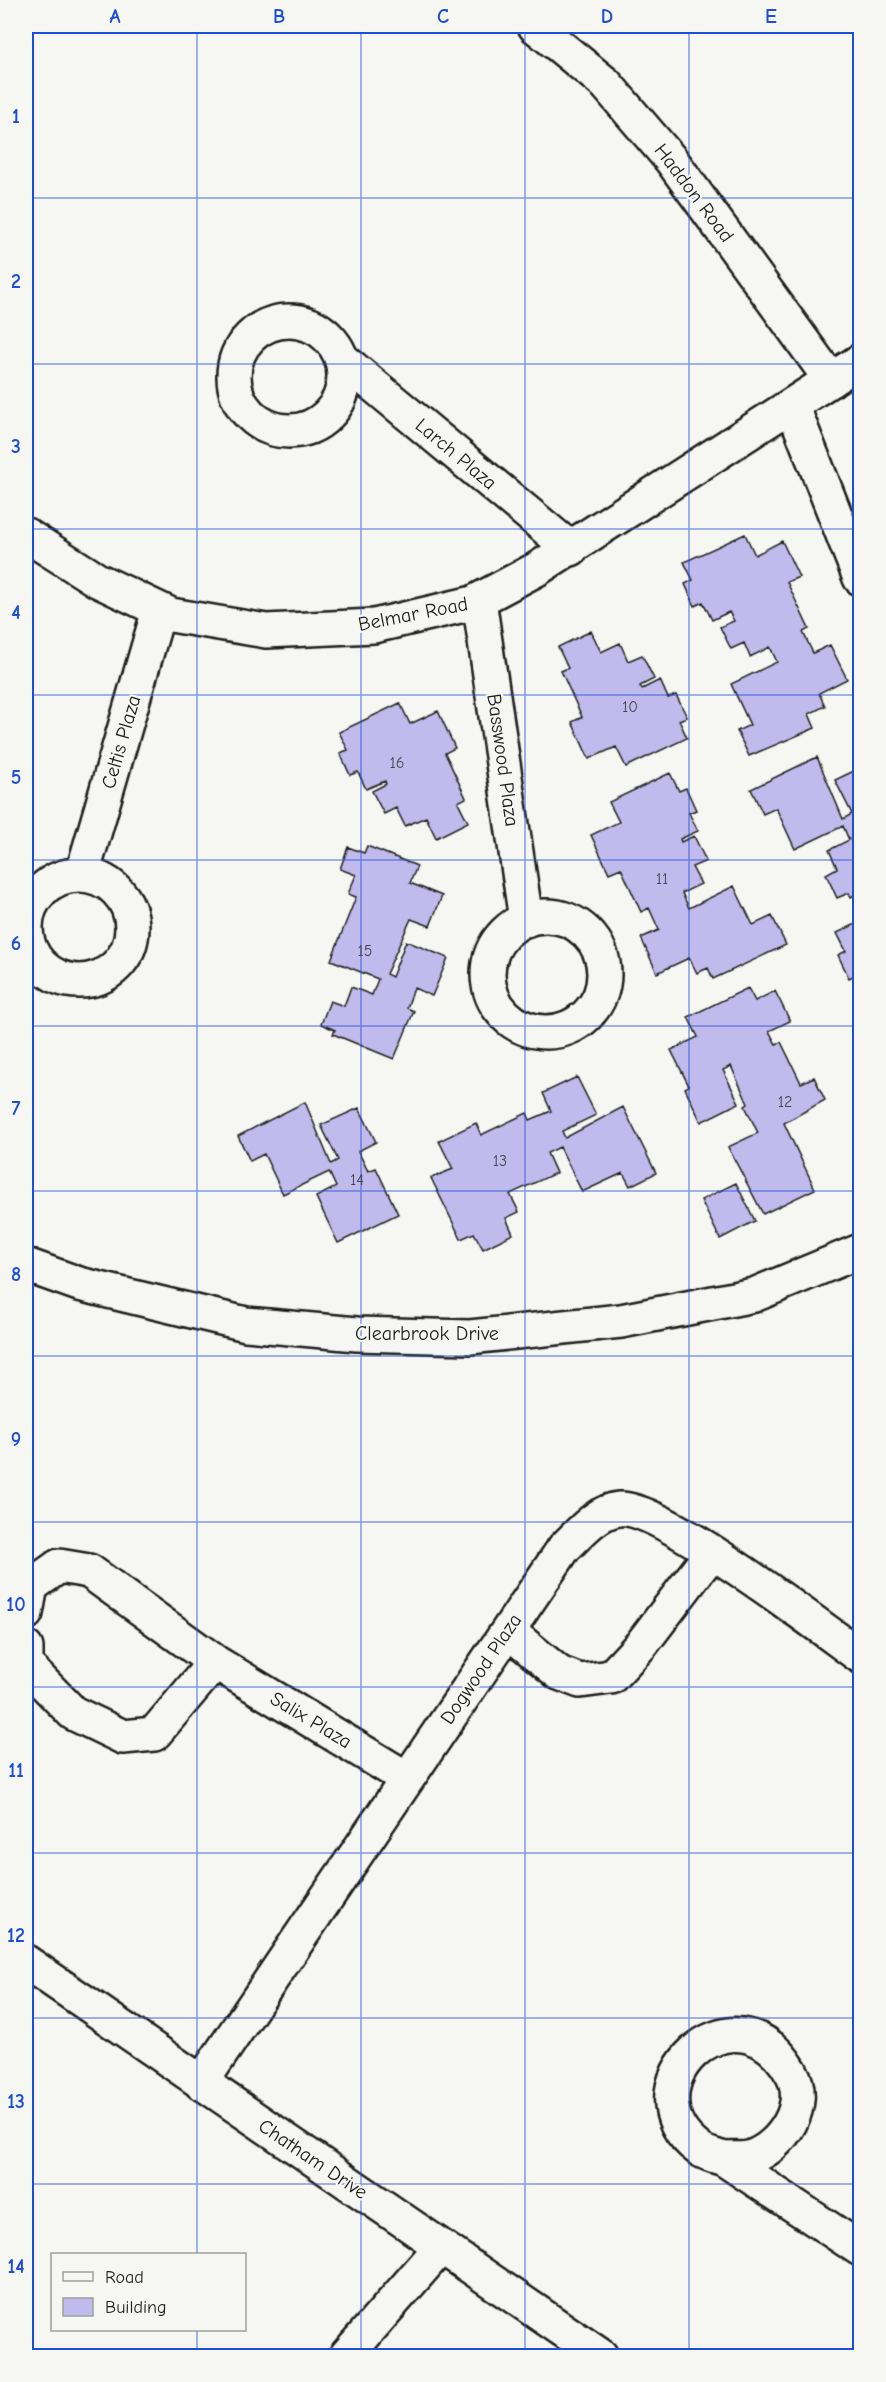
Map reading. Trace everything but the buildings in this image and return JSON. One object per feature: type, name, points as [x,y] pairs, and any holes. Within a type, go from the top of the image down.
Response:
[{"type":"street","name":"Haddon Road","points":[[535,26],[606,84],[672,160],[831,380]]},
{"type":"street","name":"Larch Plaza","points":[[342,358],[571,549]]},
{"type":"street","name":"Belmar Road","points":[[26,535],[97,580],[171,615],[266,631],[374,626],[479,600],[571,549],[861,361]]},
{"type":"street","points":[[792,405],[861,578]]},
{"type":"street","name":"Basswood Plaza","points":[[479,600],[526,920]]},
{"type":"street","name":"Celtis Plaza","points":[[82,875],[159,609]]},
{"type":"street","name":"Clearbrook Drive","points":[[26,1265],[79,1284],[246,1324],[357,1334],[470,1337],[621,1321],[754,1295],[861,1251]]},
{"type":"street","name":"Dogwood Plaza","points":[[201,2083],[564,1548],[596,1518],[620,1508],[646,1516],[684,1533],[861,1656]]},
{"type":"street","points":[[508,1630],[559,1673],[580,1681],[611,1677],[641,1645],[712,1552]]},
{"type":"street","name":"Salix Plaza","points":[[26,1613],[31,1586],[59,1566],[89,1570],[215,1662],[406,1778]]},
{"type":"street","points":[[26,1648],[27,1665],[73,1713],[123,1737],[154,1734],[215,1662]]},
{"type":"street","name":"Chatham Drive","points":[[26,1962],[601,2356]]},
{"type":"street","points":[[724,2159],[861,2248]]},
{"type":"street","points":[[346,2356],[441,2247]]}]
